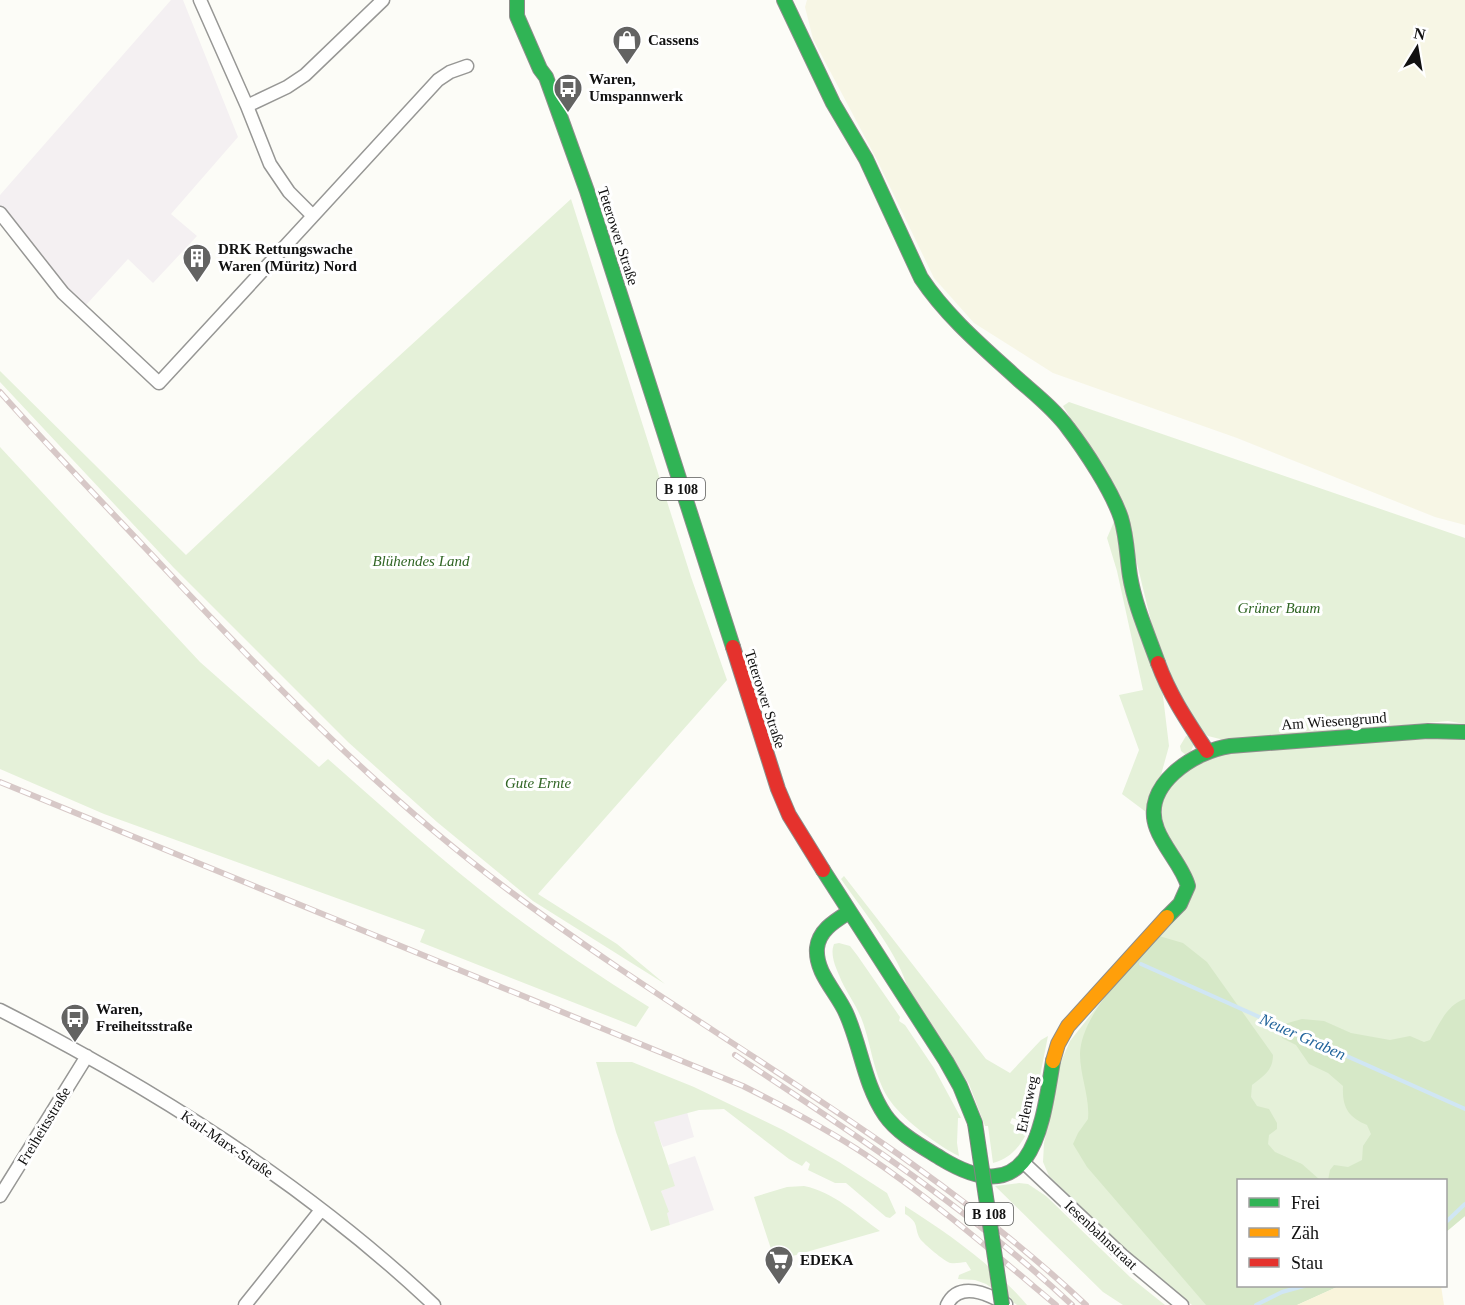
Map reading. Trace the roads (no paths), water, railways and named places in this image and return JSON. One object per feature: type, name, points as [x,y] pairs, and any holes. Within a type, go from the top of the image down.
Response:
[{"type":"street","points":[[200,0],[270,164],[289,192],[313,216]]},
{"type":"street","points":[[247,106],[287,87],[305,75],[383,0]]},
{"type":"street","points":[[784,0],[835,106],[866,159],[921,278],[933,296],[976,341],[1054,411],[1096,470],[1120,515],[1125,532],[1130,576],[1136,601],[1169,691],[1207,751]]},
{"type":"street","name":"Teterower Straße","points":[[518,2],[518,16],[540,69],[546,77],[587,190],[768,763],[789,815],[843,915],[946,1061],[960,1086],[975,1123],[1002,1305]]},
{"type":"street","points":[[0,213],[63,293],[159,383],[438,80],[450,72],[468,66]]},
{"type":"street","name":"Am Wiesengrund","points":[[1207,751],[1230,746],[1428,731],[1465,732]]},
{"type":"street","name":"Erlenweg","points":[[1023,1162],[1036,1143],[1040,1132],[1053,1061],[1062,1036],[1115,972],[1180,903],[1187,892],[1188,883],[1155,825],[1153,804],[1163,786],[1178,770],[1207,751]]},
{"type":"street","points":[[843,915],[828,926],[820,938],[817,946],[819,963],[844,1009],[873,1090],[889,1120],[897,1128],[955,1167],[972,1173],[993,1176],[1010,1172],[1023,1162]]},
{"type":"street","name":"Karl-Marx-Straße","points":[[0,1010],[87,1056],[254,1160],[398,1271],[434,1305]]},
{"type":"street","name":"Freiheitsstraße","points":[[0,1196],[87,1056]]},
{"type":"street","name":"Iesenbahnstraat","points":[[1023,1162],[1122,1255],[1182,1305]]},
{"type":"street","points":[[245,1305],[321,1210]]},
{"type":"street","points":[[947,1305],[953,1296],[971,1290],[993,1297],[1007,1305]]},
{"type":"waterway","name":"Neuer Graben","points":[[1141,964],[1465,1109]]},
{"type":"waterway","points":[[1447,1221],[1465,1204]]},
{"type":"waterway","points":[[1256,1305],[1282,1292],[1300,1287]]},
{"type":"railway","points":[[0,392],[289,698],[418,818],[511,892],[583,944],[878,1140],[950,1192],[1019,1246],[1086,1305]]},
{"type":"railway","points":[[0,782],[743,1086],[821,1127],[891,1172],[963,1227],[1056,1305]]},
{"type":"railway","points":[[735,1055],[866,1143],[951,1204],[993,1236],[1072,1305]]},
{"type":"place","name":"Cassens","points":[[627,66]]},
{"type":"place","name":"Waren, Umspannwerk","points":[[568,114]]},
{"type":"place","name":"DRK Rettungswache Waren (Müritz) Nord","points":[[197,284]]},
{"type":"place","name":"Waren, Freiheitsstraße","points":[[75,1044]]},
{"type":"place","name":"EDEKA","points":[[779,1286]]},
{"type":"park label","name":"Blühendes Land","points":[[421,561]]},
{"type":"park label","name":"Grüner Baum","points":[[1279,608]]},
{"type":"park label","name":"Gute Ernte","points":[[538,783]]}]
